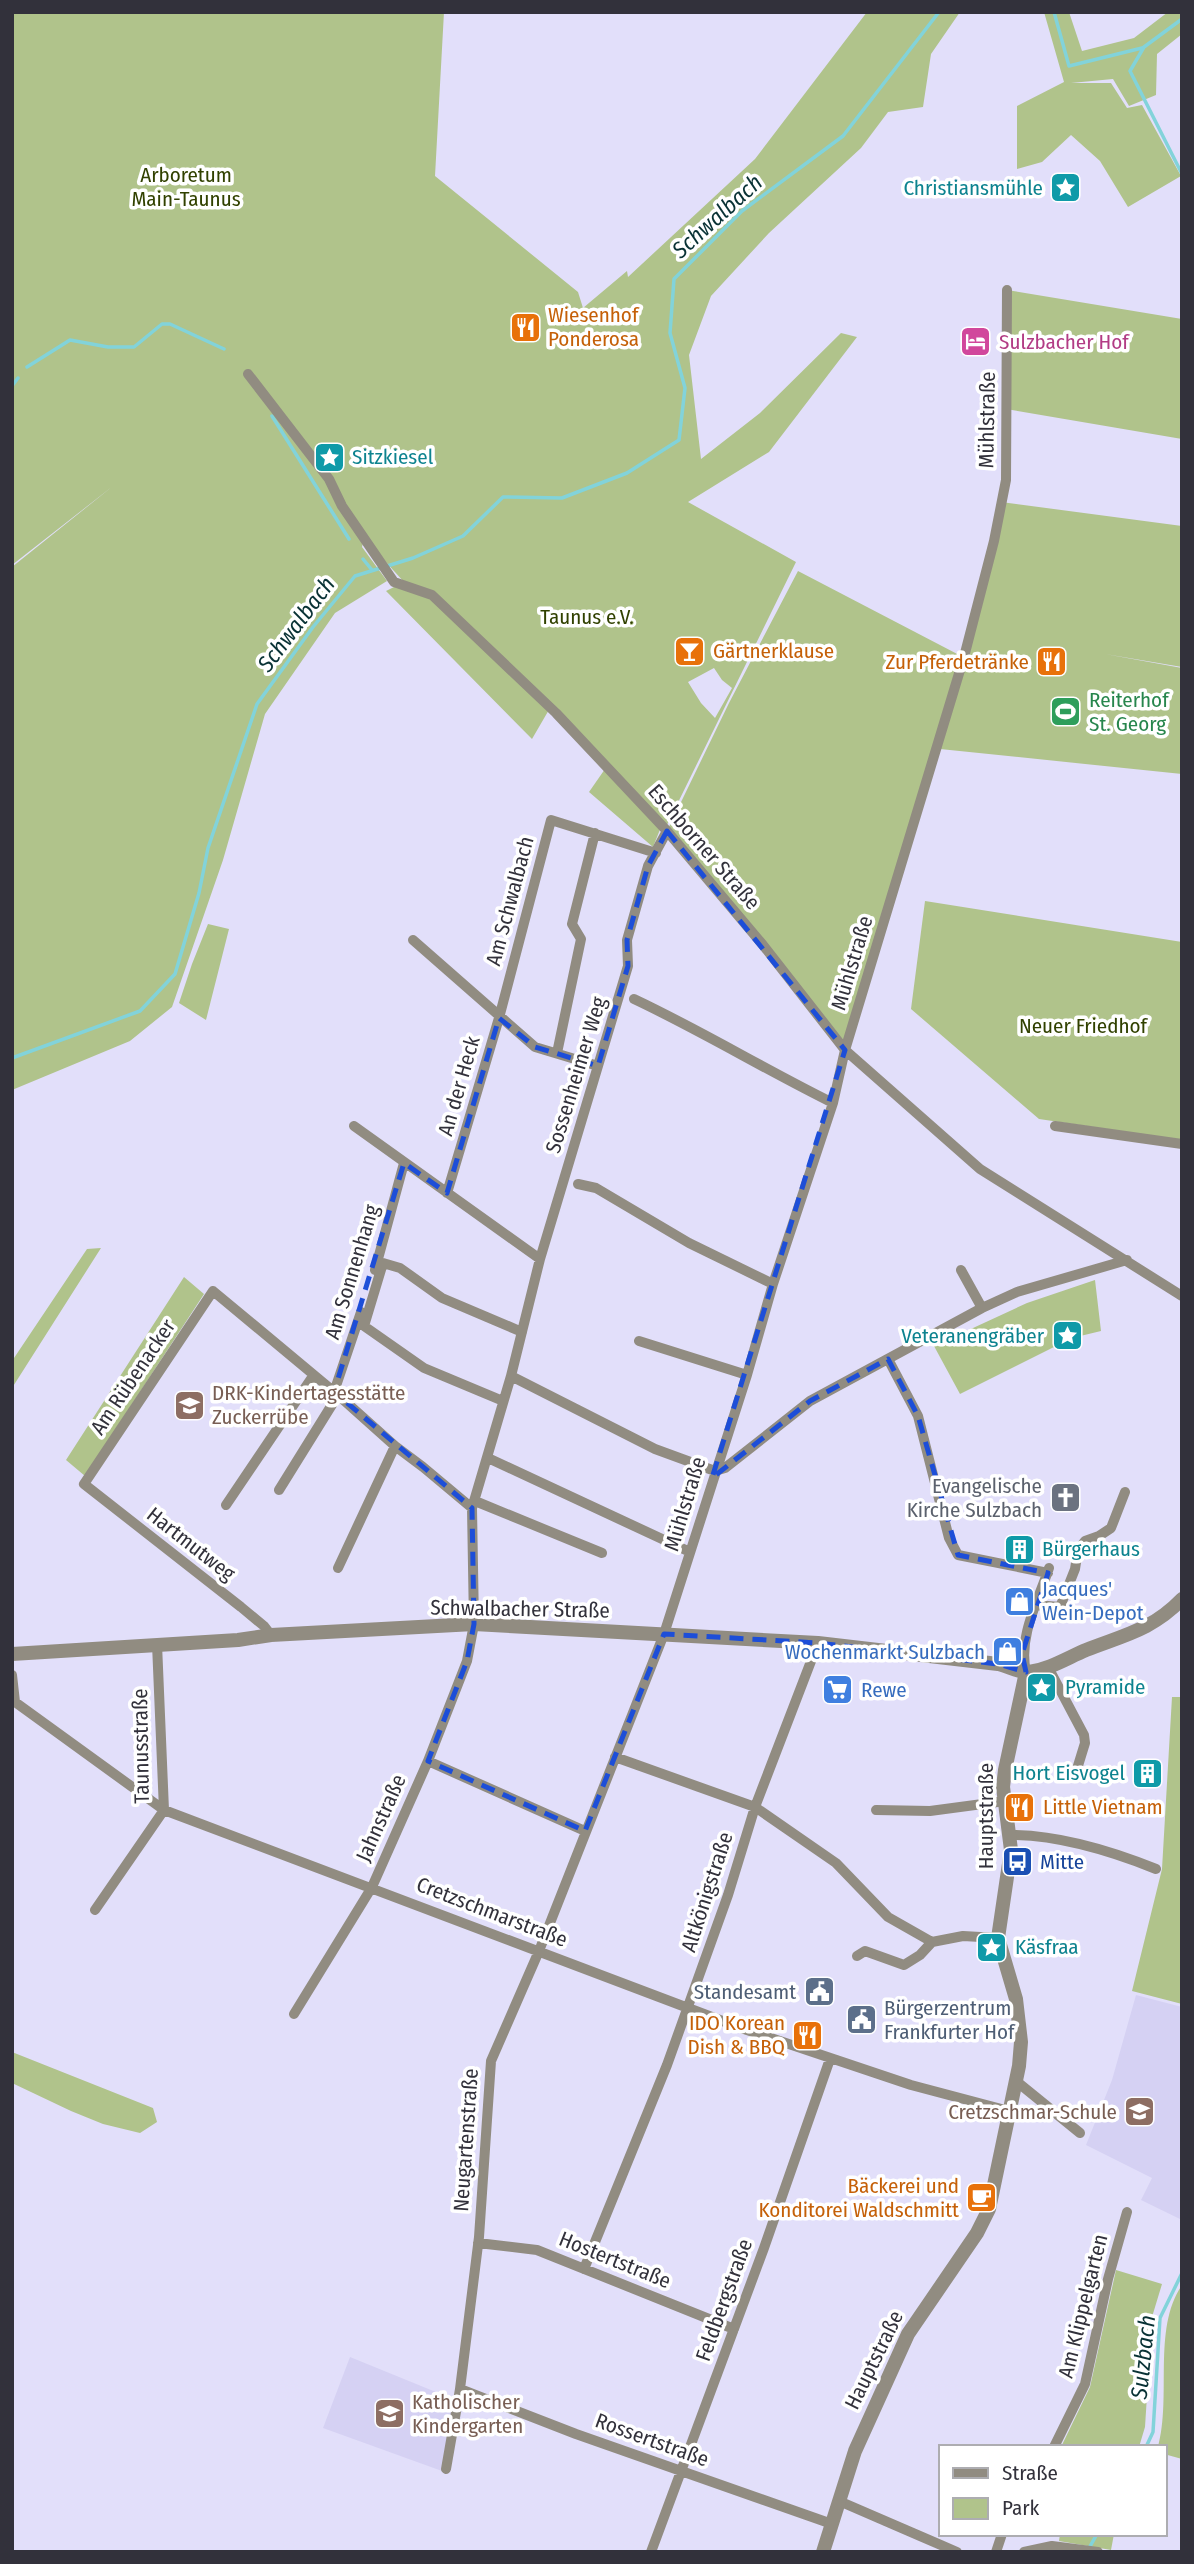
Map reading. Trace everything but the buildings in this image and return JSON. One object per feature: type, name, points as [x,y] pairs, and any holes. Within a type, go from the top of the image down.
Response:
[{"type":"street","name":"Mühlstraße","points":[[664,1634],[747,1375],[773,1284],[833,1103],[845,1050],[961,666],[993,541],[1006,480],[1007,290]]},
{"type":"street","name":"Eschborner Straße","points":[[248,374],[329,479],[342,506],[394,582],[432,594],[556,713],[667,831],[763,945],[845,1050],[979,1169],[1182,1296]]},
{"type":"street","name":"Am Schwalbach","points":[[499,1018],[551,820],[656,853]]},
{"type":"street","name":"Sossenheimer Weg","points":[[474,1625],[473,1504],[511,1376],[540,1259],[628,967],[627,940],[648,866],[667,831]]},
{"type":"street","points":[[557,1053],[581,939],[572,924],[595,833]]},
{"type":"street","points":[[412,940],[499,1018]]},
{"type":"street","points":[[634,999],[833,1103]]},
{"type":"street","name":"An der Heck","points":[[447,1193],[499,1018],[534,1047],[598,1066]]},
{"type":"street","points":[[354,1126],[540,1259]]},
{"type":"street","points":[[1055,1126],[1182,1144]]},
{"type":"street","name":"Am Sonnenhang","points":[[279,1490],[336,1393],[404,1163]]},
{"type":"street","points":[[578,1184],[596,1188],[689,1243],[773,1284]]},
{"type":"street","points":[[511,1376],[643,1444],[715,1471],[725,1468],[810,1401],[982,1308],[1017,1292],[1127,1260]]},
{"type":"street","points":[[502,1401],[424,1368],[364,1326],[383,1263],[400,1268],[442,1298],[522,1332]]},
{"type":"street","points":[[961,1270],[982,1308]]},
{"type":"street","name":"Am Rübenacker","points":[[84,1484],[213,1292],[313,1376]]},
{"type":"street","points":[[639,1341],[747,1375]]},
{"type":"street","points":[[888,1359],[918,1416],[933,1479],[946,1512],[949,1538],[958,1555],[1049,1570],[1031,1618],[1022,1654],[1026,1672],[1048,1667],[1138,1632],[1163,1616],[1182,1599]]},
{"type":"street","points":[[226,1505],[313,1376],[395,1446],[473,1504],[602,1553]]},
{"type":"street","points":[[338,1568],[395,1446]]},
{"type":"street","points":[[488,1458],[690,1552]]},
{"type":"street","name":"Hartmutweg","points":[[84,1484],[241,1607],[271,1635]]},
{"type":"street","points":[[1037,1605],[1060,1607],[1075,1569],[1078,1550],[1085,1541],[1111,1528],[1125,1492]]},
{"type":"street","name":"Schwalbacher Straße","points":[[12,1654],[238,1640],[271,1635],[474,1625],[818,1643],[998,1664],[1026,1672]]},
{"type":"street","name":"Jahnstraße","points":[[294,2014],[372,1887],[428,1761],[467,1661],[474,1625]]},
{"type":"street","name":"Neugartenstraße","points":[[446,2469],[460,2389],[478,2243],[491,2061],[539,1951],[664,1634]]},
{"type":"street","name":"Altkönigstraße","points":[[584,2269],[687,2008],[728,1895],[755,1807],[818,1643]]},
{"type":"street","name":"Taunusstraße","points":[[95,1910],[164,1810],[157,1644]]},
{"type":"street","points":[[1048,1667],[1084,1735],[1085,1744],[1077,1769]]},
{"type":"street","name":"Hauptstraße","points":[[823,2552],[855,2451],[908,2334],[977,2233],[989,2209],[1016,2081],[1020,2031],[1016,1999],[998,1938],[1012,1850],[1003,1787],[1006,1759],[1026,1672]]},
{"type":"street","name":"Cretzschmarstraße","points":[[12,1675],[15,1702],[164,1810],[687,2008],[830,2059],[1009,2112]]},
{"type":"street","points":[[615,1757],[755,1807],[836,1863],[888,1917],[932,1942]]},
{"type":"street","points":[[428,1761],[585,1831]]},
{"type":"street","points":[[876,1810],[930,1811],[1005,1801]]},
{"type":"street","points":[[1011,1835],[1065,1842],[1117,1853],[1156,1869]]},
{"type":"street","points":[[858,1956],[865,1951],[904,1965],[920,1955],[932,1942],[963,1936],[998,1938]]},
{"type":"street","name":"Feldbergstraße","points":[[651,2552],[830,2059]]},
{"type":"street","points":[[1016,2081],[1080,2133]]},
{"type":"street","name":"Am Klippelgarten","points":[[1055,2445],[1085,2384],[1108,2278],[1127,2211]]},
{"type":"street","name":"Hostertstraße","points":[[478,2243],[537,2250],[734,2329]]},
{"type":"street","name":"Rossertstraße","points":[[460,2389],[832,2524]]},
{"type":"street","points":[[839,2501],[957,2552]]},
{"type":"street","points":[[1024,2552],[1052,2546],[1096,2551]]},
{"type":"highlighted area","points":[[667,831],[845,1050],[712,1478],[810,1401],[888,1359],[918,1416],[958,1555],[1048,1573],[1022,1654],[1026,1672],[998,1664],[818,1643],[664,1634],[585,1831],[428,1761],[467,1661],[474,1624],[472,1508],[334,1392],[404,1163],[447,1193],[499,1018],[535,1047],[598,1066],[628,966],[627,940],[648,866]]},
{"type":"shaded area","name":"Cretzschmar-Schule","points":[[1136,1995],[1182,2007],[1182,2220],[1141,2200],[1152,2178],[1086,2145],[1112,2080]]},
{"type":"shaded area","name":"Katholischer Kindergarten","points":[[350,2357],[453,2399],[442,2471],[323,2428]]},
{"type":"green space","points":[[12,12],[444,12],[435,176],[578,292],[583,308],[627,271],[628,277],[755,159],[867,12],[960,12],[931,54],[923,107],[888,112],[861,148],[769,233],[711,296],[689,355],[701,459],[760,413],[841,333],[857,337],[769,452],[688,502],[796,562],[665,829],[550,708],[532,739],[386,591],[404,582],[364,538],[362,547],[387,581],[335,613],[265,714],[223,860],[172,1007],[130,1041],[12,1090],[12,567],[113,486],[12,565]],"holes":[[[714,668],[732,688],[715,718],[701,703],[688,682]]]},
{"type":"green space","points":[[1044,12],[1069,12],[1082,51],[1134,38],[1168,12],[1182,12],[1182,34],[1157,54],[1156,95],[1129,106],[1113,79],[1071,83],[1111,83],[1127,108],[1142,105],[1181,176],[1128,207],[1100,161],[1071,135],[1042,162],[1017,169],[1017,106],[1064,82]]},
{"type":"green space","points":[[1007,290],[1182,319],[1182,439],[1006,409]]},
{"type":"green space","points":[[1001,502],[1182,526],[1182,667],[1105,654],[1182,668],[1182,774],[940,749],[845,1050],[667,831],[729,703],[798,571],[963,657]]},
{"type":"green space","points":[[605,769],[661,827],[653,847],[589,792]]},
{"type":"green space","name":"Neuer Friedhof","points":[[925,901],[1182,942],[1182,1140],[1039,1119],[911,1009]]},
{"type":"green space","points":[[208,924],[229,929],[206,1020],[179,1003]]},
{"type":"green space","points":[[101,1248],[12,1388],[12,1361],[87,1249]]},
{"type":"green space","points":[[184,1277],[204,1294],[85,1476],[66,1460]]},
{"type":"green space","points":[[1095,1280],[1101,1331],[1072,1338],[960,1394],[934,1346],[1027,1303]]},
{"type":"green space","points":[[1172,1697],[1182,1697],[1182,2004],[1132,1991],[1162,1869]]},
{"type":"green space","points":[[12,2052],[153,2108],[157,2122],[140,2133],[103,2124],[12,2083]]},
{"type":"green space","points":[[1116,2270],[1162,2284],[1152,2317],[1145,2427],[1140,2445],[1062,2445],[1090,2387]]},
{"type":"green space","points":[[1182,2285],[1182,2459],[1166,2455],[1166,2445],[1158,2445],[1162,2427],[1165,2342],[1173,2303]]},
{"type":"green space","points":[[1060,2536],[1114,2536],[1111,2550],[1059,2541]]},
{"type":"waterway","name":"Schwalbach","points":[[12,1058],[140,1011],[175,974],[199,893],[208,848],[257,704],[313,627],[355,576],[413,558],[463,536],[503,497],[562,498],[627,473],[679,440],[685,388],[670,333],[674,279],[742,211],[843,136],[939,12]]},
{"type":"waterway","name":"Schwalbach","points":[[1054,12],[1069,66],[1142,48]]},
{"type":"waterway","name":"Sulzbach","points":[[1182,19],[1144,47],[1130,71],[1182,174]]},
{"type":"waterway","points":[[27,367],[70,340],[108,347],[134,347],[162,324],[170,324],[224,349]]},
{"type":"waterway","points":[[12,386],[18,378]]},
{"type":"waterway","points":[[272,416],[349,539]]},
{"type":"waterway","points":[[363,559],[372,570]]},
{"type":"waterway","name":"Sulzbach","points":[[1147,2445],[1153,2432],[1160,2318],[1182,2273]]},
{"type":"waterway","name":"Sulzbach","points":[[1088,2550],[1096,2536]]},
{"type":"place","name":"Christiansmühle","points":[[1066,188]]},
{"type":"place","name":"Wiesenhof Ponderosa","points":[[525,327]]},
{"type":"place","name":"Sulzbacher Hof","points":[[976,342]]},
{"type":"place","name":"Sitzkiesel","points":[[329,457]]},
{"type":"place","name":"Gärtnerklause","points":[[690,651]]},
{"type":"place","name":"Zur Pferdetränke","points":[[1052,662]]},
{"type":"place","name":"Reiterhof St. Georg","points":[[1066,712]]},
{"type":"place","name":"Veteranengräber","points":[[1067,1336]]},
{"type":"place","name":"DRK-Kindertagesstätte Zuckerrübe","points":[[189,1405]]},
{"type":"place","name":"Evangelische Kirche Sulzbach","points":[[1065,1498]]},
{"type":"place","name":"Bürgerhaus","points":[[1019,1549]]},
{"type":"place","name":"Jacques' Wein-Depot","points":[[1019,1601]]},
{"type":"place","name":"Wochenmarkt Sulzbach","points":[[1008,1652]]},
{"type":"place","name":"Pyramide","points":[[1042,1687]]},
{"type":"place","name":"Rewe","points":[[838,1690]]},
{"type":"place","name":"Hort Eisvogel","points":[[1148,1773]]},
{"type":"place","name":"Little Vietnam","points":[[1020,1807]]},
{"type":"place","name":"Mitte","points":[[1017,1862]]},
{"type":"place","name":"Käsfraa","points":[[992,1947]]},
{"type":"place","name":"Standesamt","points":[[819,1992]]},
{"type":"place","name":"Bürgerzentrum Frankfurter Hof","points":[[861,2020]]},
{"type":"place","name":"IDO Korean Dish & BBQ","points":[[808,2035]]},
{"type":"place","name":"Cretzschmar-Schule","points":[[1140,2112]]},
{"type":"place","name":"Bäckerei und Konditorei Waldschmitt","points":[[982,2198]]},
{"type":"place","name":"Katholischer Kindergarten","points":[[389,2414]]},
{"type":"park label","name":"Arboretum Main-Taunus","points":[[186,187]]},
{"type":"park label","name":"Taunus e.V.","points":[[587,617]]}]
